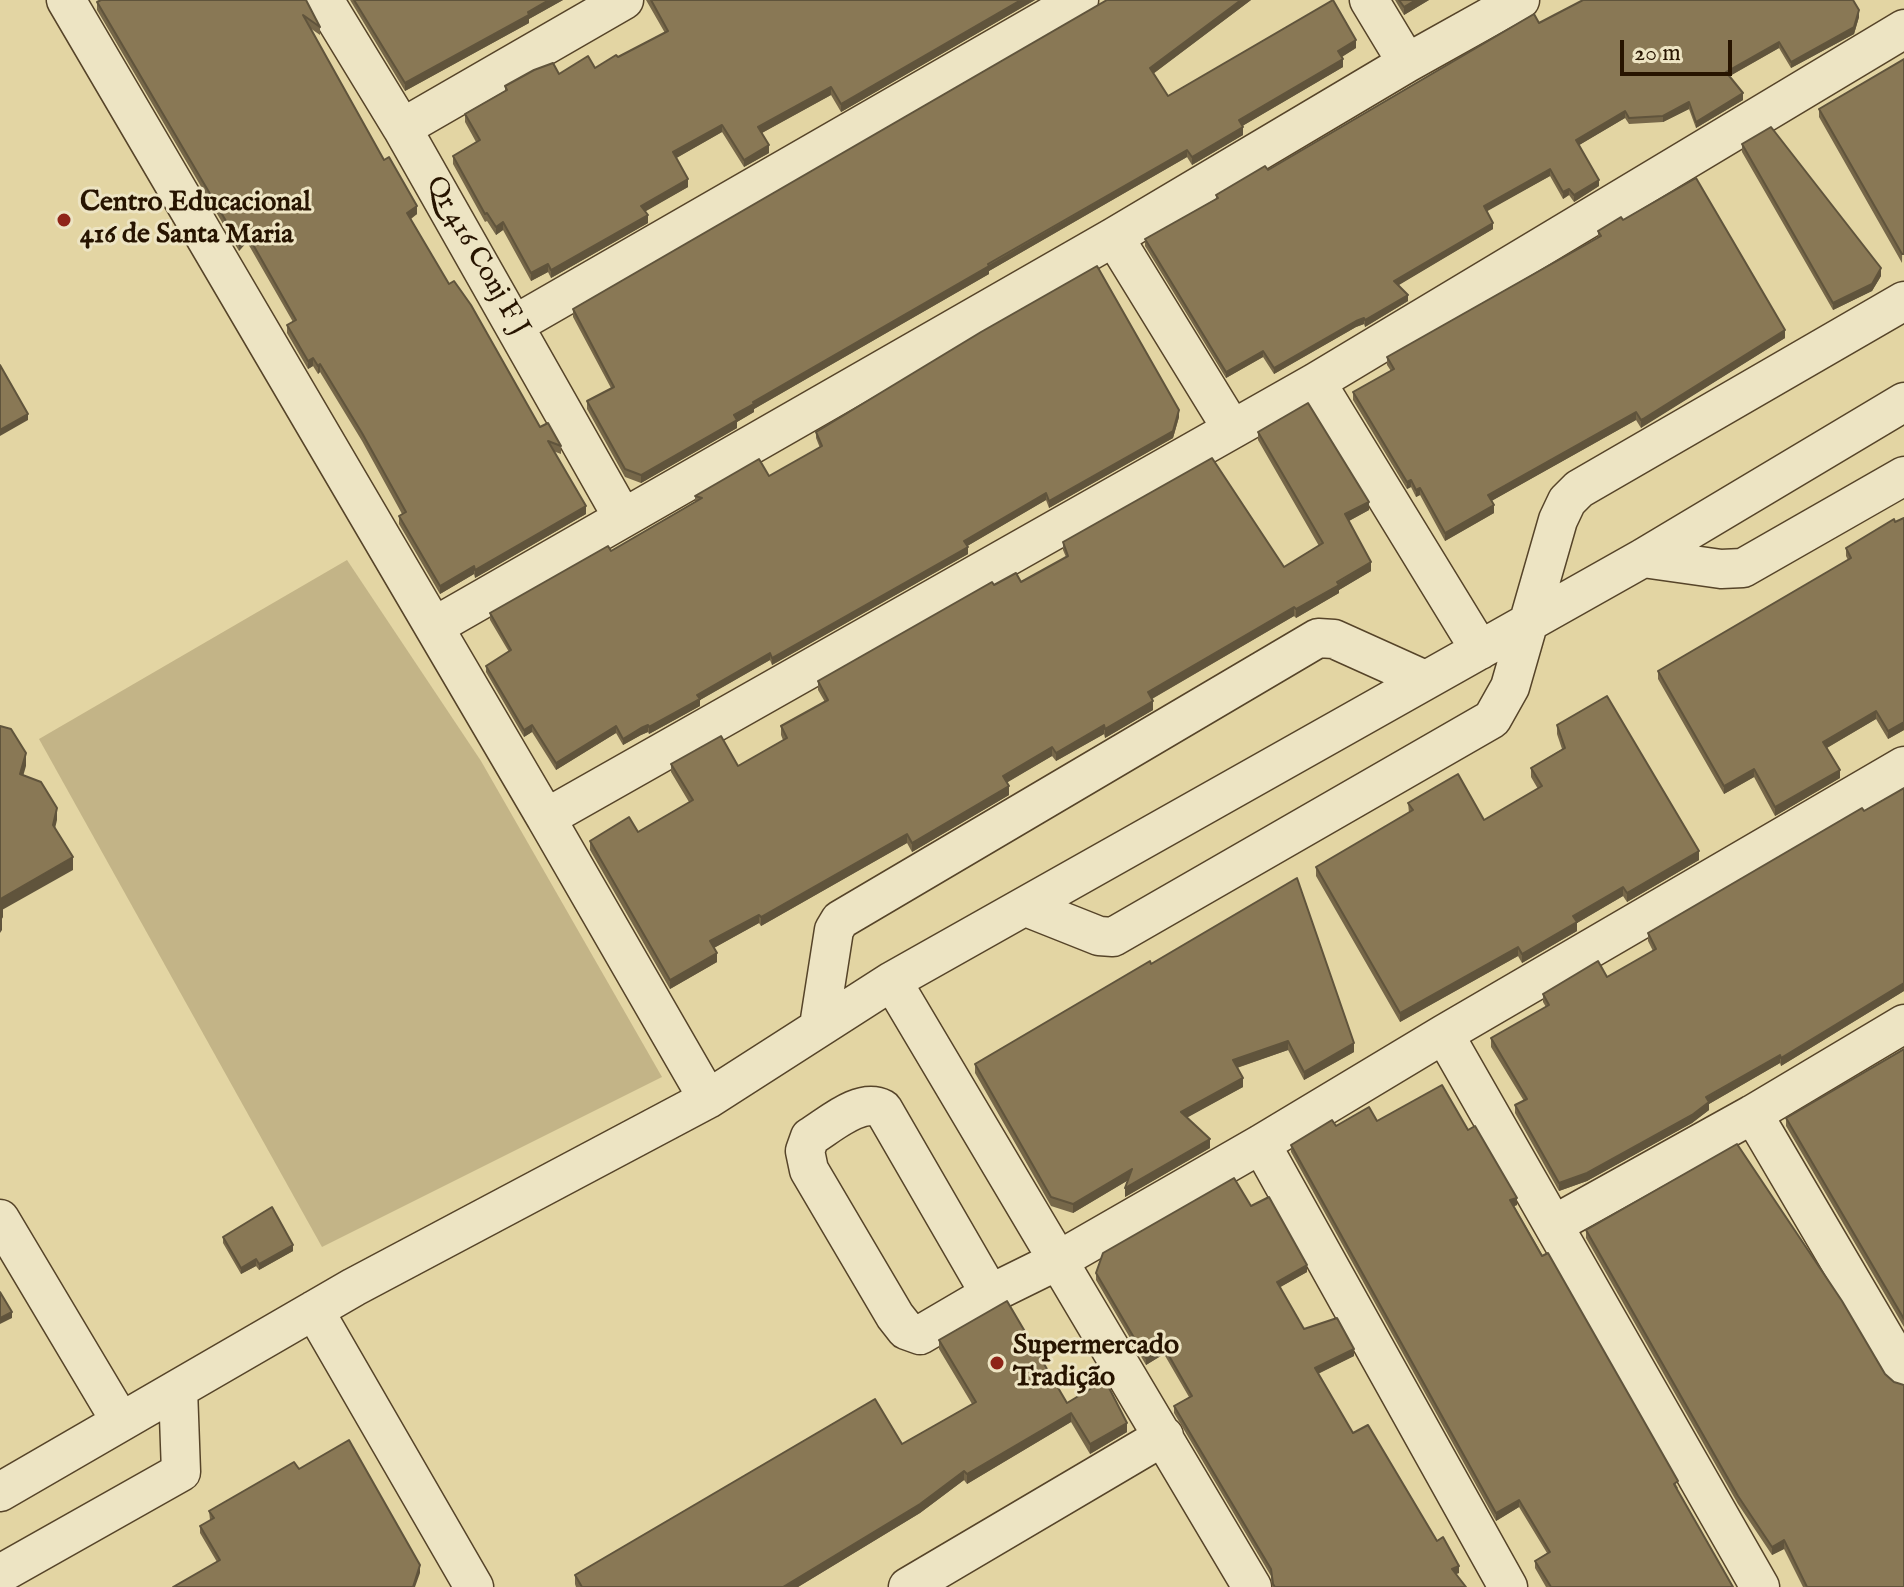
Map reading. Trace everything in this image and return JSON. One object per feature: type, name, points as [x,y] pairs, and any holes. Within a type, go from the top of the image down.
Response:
[{"type":"street","points":[[66,0],[435,626],[708,1099]]},
{"type":"street","name":"Qr 416 Conj F J","points":[[324,0],[402,128],[623,518]]},
{"type":"street","points":[[402,128],[624,0]]},
{"type":"street","points":[[514,325],[1079,0]]},
{"type":"street","points":[[1369,0],[1407,63]]},
{"type":"street","points":[[435,626],[1520,0]]},
{"type":"street","points":[[546,818],[1316,382],[1904,29],[1887,0]]},
{"type":"street","points":[[1114,237],[1232,429]]},
{"type":"street","points":[[1026,907],[1099,936],[1113,937],[1492,719],[1510,687],[1558,520],[1567,501],[1579,489],[1904,301]]},
{"type":"street","points":[[1316,382],[1480,650]]},
{"type":"street","points":[[0,1492],[314,1310],[708,1099],[892,981],[1643,558],[1904,402]]},
{"type":"street","points":[[1643,558],[1721,569],[1743,568],[1904,476]]},
{"type":"street","points":[[819,1026],[834,930],[840,920],[1318,638],[1334,639],[1425,680]]},
{"type":"street","points":[[990,1294],[883,1109],[874,1104],[861,1106],[810,1137],[805,1151],[809,1170],[895,1316],[906,1330],[920,1335],[990,1294],[1059,1260],[1261,1144],[1904,766]]},
{"type":"street","points":[[892,981],[1252,1587]]},
{"type":"street","points":[[1555,1224],[1753,1114],[1904,1024]]},
{"type":"street","points":[[1444,1034],[1760,1587]]},
{"type":"street","points":[[1753,1114],[1904,1371]]},
{"type":"street","points":[[1261,1144],[1508,1587]]},
{"type":"street","points":[[0,1219],[121,1422]]},
{"type":"street","points":[[314,1310],[467,1584]]},
{"type":"street","points":[[0,1574],[181,1472],[178,1389]]},
{"type":"street","points":[[908,1587],[1164,1436]]},
{"type":"shaded area","points":[[347,560],[481,761],[662,1077],[322,1247],[39,739]]},
{"type":"building","points":[[306,0],[320,27],[303,15],[384,160],[389,157],[417,206],[407,213],[449,284],[454,281],[471,305],[540,427],[548,423],[561,446],[548,441],[586,506],[475,570],[474,566],[440,586],[399,516],[406,512],[362,433],[320,364],[318,366],[313,358],[308,361],[287,325],[296,320],[247,234],[239,243],[97,2]]},
{"type":"building","points":[[354,0],[549,0],[528,12],[529,15],[405,83]]},
{"type":"building","points":[[651,0],[1021,0],[841,104],[831,87],[758,127],[769,145],[744,160],[722,125],[673,152],[688,179],[641,206],[648,215],[551,270],[548,264],[531,273],[503,222],[496,227],[485,214],[453,156],[480,140],[465,114],[534,70],[553,63],[559,74],[588,56],[595,68],[668,31]]},
{"type":"building","points":[[1107,0],[1241,0],[1150,68],[1168,96],[1333,0],[1356,40],[1338,51],[1343,59],[1239,120],[1243,127],[1192,157],[1187,150],[988,264],[753,402],[734,415],[737,420],[641,475],[625,469],[587,401],[614,387],[573,309]]},
{"type":"building","points":[[1399,0],[1416,0],[1404,7]]},
{"type":"building","points":[[1583,0],[1853,0],[1859,10],[1854,27],[1791,62],[1779,42],[1726,72],[1743,93],[1696,122],[1689,102],[1663,116],[1629,118],[1625,111],[1576,140],[1599,180],[1574,195],[1569,189],[1563,192],[1550,169],[1484,206],[1493,223],[1394,281],[1408,295],[1274,368],[1263,351],[1226,372],[1145,239],[1218,198],[1216,195],[1265,166],[1268,170],[1534,14],[1539,23]]},
{"type":"building","points":[[1904,59],[1904,254],[1902,254],[1819,109]]},
{"type":"building","points":[[1771,127],[1881,268],[1872,284],[1833,303],[1742,144]]},
{"type":"building","points":[[1696,178],[1785,330],[1643,419],[1636,412],[1488,495],[1494,505],[1445,533],[1420,488],[1416,490],[1411,480],[1407,482],[1353,392],[1394,369],[1387,357],[1601,236],[1598,231],[1621,217],[1623,220]]},
{"type":"building","points":[[1097,266],[1179,410],[1173,431],[1049,501],[1046,493],[964,541],[968,547],[772,658],[770,653],[697,695],[700,699],[623,739],[616,726],[556,763],[532,725],[524,730],[486,666],[511,650],[490,613],[608,546],[611,551],[702,498],[695,496],[759,459],[769,476],[822,446],[816,432]]},
{"type":"building","points":[[0,365],[28,414],[0,430]]},
{"type":"building","points":[[1308,403],[1369,502],[1345,514],[1371,562],[1337,582],[1339,585],[1296,609],[1294,607],[1148,692],[1153,701],[1105,729],[1104,725],[1056,753],[1052,747],[1003,776],[1009,786],[912,843],[907,834],[761,917],[759,915],[710,941],[717,953],[670,980],[590,841],[629,817],[638,832],[693,800],[671,764],[721,736],[738,766],[787,738],[781,726],[828,700],[818,681],[992,582],[994,585],[1016,573],[1021,582],[1068,556],[1063,542],[1212,458],[1284,567],[1323,543],[1258,432]]},
{"type":"building","points":[[1904,518],[1904,722],[1888,731],[1876,711],[1823,742],[1840,770],[1775,807],[1754,769],[1724,786],[1658,671],[1851,558],[1846,548],[1894,519],[1895,522]]},
{"type":"building","points":[[1607,696],[1699,851],[1627,893],[1623,887],[1573,916],[1577,922],[1522,954],[1518,947],[1400,1013],[1316,867],[1413,810],[1408,803],[1458,774],[1484,820],[1542,786],[1531,768],[1565,748],[1557,725]]},
{"type":"building","points":[[0,726],[11,729],[26,753],[20,774],[41,782],[57,808],[53,825],[73,857],[2,898],[0,920]]},
{"type":"building","points":[[1904,788],[1904,983],[1781,1058],[1780,1055],[1706,1097],[1709,1102],[1692,1115],[1587,1173],[1559,1183],[1515,1105],[1527,1099],[1491,1038],[1549,1005],[1543,994],[1598,961],[1607,977],[1656,949],[1648,933],[1862,808],[1864,811]]},
{"type":"building","points":[[1297,878],[1354,1043],[1304,1072],[1288,1041],[1233,1060],[1243,1078],[1181,1112],[1210,1139],[1125,1188],[1132,1169],[1073,1204],[1051,1197],[975,1064]]},
{"type":"building","points":[[1904,1049],[1904,1319],[1786,1118]]},
{"type":"building","points":[[1442,1085],[1468,1130],[1475,1126],[1517,1198],[1510,1200],[1542,1256],[1548,1253],[1678,1481],[1674,1484],[1733,1587],[1551,1587],[1535,1561],[1550,1552],[1519,1500],[1496,1513],[1291,1145],[1332,1120],[1336,1126],[1369,1107],[1377,1121]]},
{"type":"building","points":[[1737,1144],[1842,1301],[1885,1374],[1894,1382],[1904,1385],[1904,1587],[1807,1587],[1784,1540],[1772,1547],[1738,1496],[1586,1230]]},
{"type":"building","points":[[1234,1178],[1251,1206],[1269,1197],[1307,1265],[1277,1282],[1304,1329],[1337,1318],[1354,1349],[1315,1368],[1353,1433],[1368,1425],[1437,1541],[1443,1537],[1459,1566],[1452,1569],[1466,1587],[1275,1587],[1271,1569],[1174,1406],[1192,1396],[1164,1347],[1146,1358],[1096,1273],[1103,1253]]},
{"type":"building","points":[[272,1207],[293,1245],[259,1264],[256,1259],[241,1268],[223,1237]]},
{"type":"building","points":[[0,1292],[12,1312],[0,1318]]},
{"type":"building","points":[[1007,1301],[1067,1403],[1105,1380],[1127,1423],[1090,1444],[1071,1413],[967,1474],[964,1471],[920,1504],[783,1587],[582,1587],[575,1575],[875,1399],[902,1444],[976,1402],[939,1340]]},
{"type":"building","points":[[349,1440],[420,1565],[413,1587],[173,1587],[220,1560],[200,1526],[214,1518],[209,1511],[294,1462],[299,1469]]},
{"type":"place","name":"Centro Educacional 416 de Santa Maria","points":[[64,220]]},
{"type":"place","name":"Supermercado Tradição","points":[[997,1363]]}]
